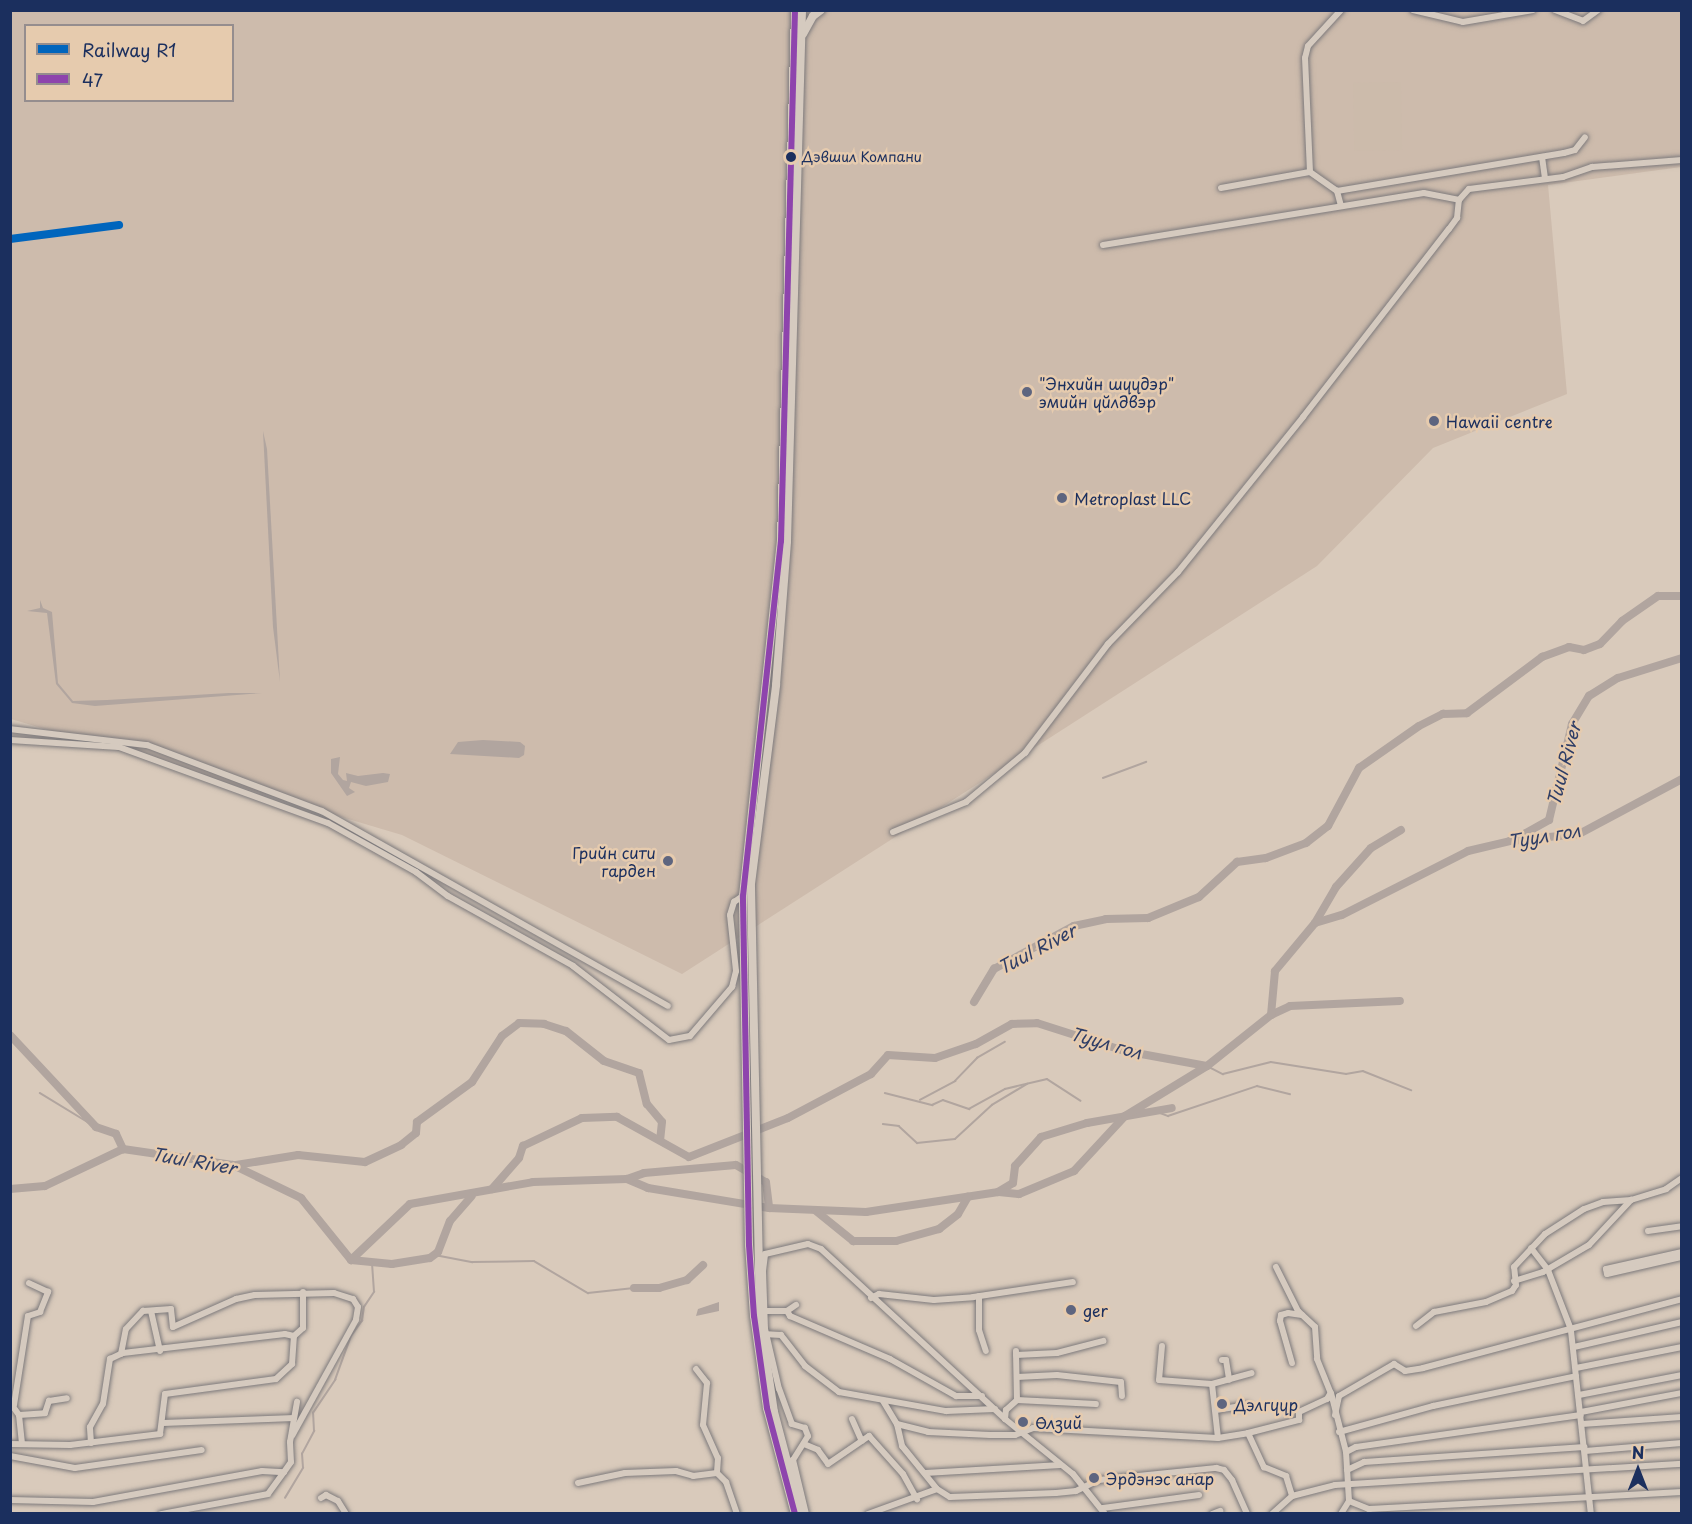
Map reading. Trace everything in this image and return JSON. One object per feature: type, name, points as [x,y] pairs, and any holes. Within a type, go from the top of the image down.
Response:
[{"type":"main road","points":[[750,1053],[743,896],[781,541],[795,10]]},
{"type":"main road","points":[[795,1514],[762,1375],[753,1244],[750,1053],[751,884],[776,685],[787,541],[802,10]]},
{"type":"main road","points":[[802,38],[810,20],[821,10]]},
{"type":"main road","points":[[753,1244],[770,1389],[801,1514]]},
{"type":"street","points":[[1310,172],[1305,58],[1308,46],[1341,10]]},
{"type":"street","points":[[1413,10],[1463,22],[1533,10]]},
{"type":"street","points":[[1556,10],[1583,21],[1598,10]]},
{"type":"street","points":[[1337,191],[1542,158],[1575,150],[1585,137]]},
{"type":"street","points":[[1542,158],[1545,179]]},
{"type":"street","points":[[893,832],[966,802],[1006,772],[1062,706],[1108,644],[1178,572],[1303,417],[1453,224],[1459,200],[1469,189],[1568,176],[1592,167],[1682,160]]},
{"type":"street","points":[[1221,188],[1310,172],[1337,191],[1341,206]]},
{"type":"street","points":[[1103,246],[1424,194],[1459,200]]},
{"type":"street","points":[[10,729],[147,745],[322,811],[668,1006]]},
{"type":"street","points":[[10,740],[119,747],[328,823],[416,872],[448,896],[573,966],[669,1040],[690,1036],[732,987],[735,971],[730,915],[734,902],[743,896]]},
{"type":"street","points":[[1416,1326],[1434,1312],[1486,1302],[1512,1291],[1514,1267],[1531,1248],[1584,1209],[1603,1202],[1631,1200],[1666,1189],[1682,1178]]},
{"type":"street","points":[[1514,1281],[1547,1270],[1589,1245],[1631,1200]]},
{"type":"street","points":[[1648,1231],[1682,1226]]},
{"type":"street","points":[[796,1305],[787,1311],[763,1314],[765,1254],[808,1244],[821,1249],[871,1298],[1005,1419],[1023,1431],[1085,1485],[1104,1511],[1198,1495]]},
{"type":"street","points":[[1531,1248],[1547,1270],[1571,1329],[1591,1514]]},
{"type":"street","points":[[1682,1252],[1606,1272],[1682,1257]]},
{"type":"street","points":[[1276,1267],[1302,1315],[1315,1327],[1317,1359],[1331,1393],[1346,1452],[1349,1501],[1340,1513]]},
{"type":"street","points":[[871,1298],[879,1294],[934,1300],[979,1296],[1073,1282]]},
{"type":"street","points":[[22,1444],[19,1415],[12,1405],[28,1316],[40,1312],[48,1292],[29,1283]]},
{"type":"street","points":[[10,1444],[92,1443],[160,1434],[163,1424],[162,1397],[168,1392],[282,1376],[292,1364],[294,1336],[303,1328],[303,1292]]},
{"type":"street","points":[[121,1354],[126,1329],[143,1311],[171,1309],[171,1326],[179,1326],[236,1299],[303,1292],[334,1293],[353,1299],[358,1315],[326,1379],[292,1436]]},
{"type":"street","points":[[979,1296],[979,1330],[986,1351]]},
{"type":"street","points":[[1335,1414],[1339,1396],[1394,1364],[1406,1371],[1423,1368],[1682,1299]]},
{"type":"street","points":[[151,1311],[160,1351]]},
{"type":"street","points":[[787,1311],[790,1316],[890,1359],[942,1390],[956,1396],[982,1396]]},
{"type":"street","points":[[1292,1363],[1280,1321],[1281,1315],[1288,1313],[1302,1315]]},
{"type":"street","points":[[1574,1347],[1682,1322]]},
{"type":"street","points":[[92,1443],[90,1427],[103,1404],[110,1359],[121,1354],[285,1334],[294,1336]]},
{"type":"street","points":[[806,1514],[796,1488],[793,1460],[808,1436],[805,1428],[792,1424],[779,1389],[764,1334],[781,1335],[805,1366],[829,1388],[883,1401],[946,1411],[995,1409]]},
{"type":"street","points":[[1017,1400],[1016,1353],[1057,1353],[1103,1341]]},
{"type":"street","points":[[1162,1346],[1159,1380],[1212,1384],[1252,1373]]},
{"type":"street","points":[[1576,1368],[1682,1347]]},
{"type":"street","points":[[1222,1360],[1226,1360],[1229,1380]]},
{"type":"street","points":[[696,1370],[707,1383],[703,1425],[717,1458],[717,1473],[726,1482],[737,1514]]},
{"type":"street","points":[[1017,1377],[1057,1375],[1121,1382],[1122,1396]]},
{"type":"street","points":[[1579,1395],[1682,1375]]},
{"type":"street","points":[[1340,1432],[1433,1406],[1576,1376]]},
{"type":"street","points":[[1212,1384],[1218,1438]]},
{"type":"street","points":[[770,1389],[779,1389]]},
{"type":"street","points":[[897,1424],[928,1431],[990,1436],[1015,1435],[1033,1428],[1218,1438],[1299,1420],[1299,1412],[1328,1399],[1331,1393]]},
{"type":"street","points":[[1346,1452],[1356,1447],[1581,1414],[1682,1393]]},
{"type":"street","points":[[19,1415],[45,1413],[49,1401],[67,1398]]},
{"type":"street","points":[[1005,1419],[1006,1410],[1017,1400],[1096,1404]]},
{"type":"street","points":[[883,1401],[897,1424],[900,1442],[937,1489],[950,1497],[1056,1493],[1085,1485],[1163,1472],[1224,1470],[1247,1514]]},
{"type":"street","points":[[161,1514],[267,1494],[291,1462],[297,1402]]},
{"type":"street","points":[[1216,1410],[1248,1405]]},
{"type":"street","points":[[1582,1424],[1682,1417]]},
{"type":"street","points":[[163,1424],[294,1418]]},
{"type":"street","points":[[852,1419],[862,1441]]},
{"type":"street","points":[[1248,1433],[1264,1467],[1286,1476],[1293,1496]]},
{"type":"street","points":[[804,1444],[818,1450],[828,1464],[869,1436],[903,1474],[917,1499]]},
{"type":"street","points":[[1347,1470],[1364,1462],[1682,1443]]},
{"type":"street","points":[[10,1456],[75,1467],[202,1450]]},
{"type":"street","points":[[1272,1514],[1293,1496],[1348,1484],[1489,1473],[1587,1471],[1682,1464]]},
{"type":"street","points":[[925,1473],[1061,1465]]},
{"type":"street","points":[[10,1500],[93,1502],[262,1471],[284,1472]]},
{"type":"street","points":[[578,1483],[625,1473],[676,1472],[693,1476],[717,1473]]},
{"type":"street","points":[[868,1514],[917,1499],[937,1489]]},
{"type":"street","points":[[1349,1501],[1368,1511],[1682,1492]]},
{"type":"street","points":[[321,1498],[331,1496],[346,1514]]},
{"type":"street","points":[[1212,1514],[1220,1511]]},
{"type":"shaded area","points":[[10,11],[1681,11],[1681,167],[1548,185],[1567,394],[1433,448],[1317,566],[682,974],[402,835],[11,719]]},
{"type":"shaded area","points":[[1401,82],[1402,150],[1354,151],[1353,83]]},
{"type":"shaded area","points":[[263,431],[267,449],[280,682],[273,627]]},
{"type":"shaded area","points":[[40,600],[43,608],[52,612],[58,683],[73,701],[262,693],[95,706],[72,703],[56,684],[47,613],[27,611],[40,608]]},
{"type":"shaded area","points":[[483,740],[520,742],[525,746],[524,755],[519,758],[450,754],[458,742]]},
{"type":"shaded area","points":[[340,757],[338,774],[343,780],[347,781],[346,773],[358,776],[383,773],[390,774],[388,782],[366,786],[351,782],[349,788],[355,792],[347,796],[331,773],[331,759]]},
{"type":"shaded area","points":[[719,1302],[719,1311],[696,1316],[698,1309]]},
{"type":"waterway","name":"Tuul River","points":[[974,1002],[994,969],[1074,926],[1106,919],[1148,918],[1199,897],[1237,862],[1266,858],[1306,843],[1328,826],[1359,768],[1419,726],[1443,714],[1467,713],[1542,657],[1569,647],[1584,650],[1600,644],[1622,621],[1658,596],[1682,596]]},
{"type":"waterway","name":"Tuul River","points":[[1515,839],[1549,820],[1572,724],[1589,696],[1618,678],[1682,658]]},
{"type":"waterway","points":[[1103,778],[1146,762]]},
{"type":"waterway","name":"Туул гол","points":[[492,1189],[519,1158],[523,1146],[582,1118],[617,1117],[689,1157],[788,1118],[871,1074],[888,1055],[935,1058],[976,1044],[1012,1024],[1037,1023],[1125,1051],[1207,1066],[1271,1015],[1275,971],[1315,923],[1342,915],[1468,851],[1510,841],[1579,834],[1682,779]]},
{"type":"waterway","points":[[1315,923],[1336,887],[1371,848],[1401,830]]},
{"type":"waterway","points":[[1271,1015],[1290,1006],[1400,1001]]},
{"type":"waterway","points":[[236,1165],[298,1155],[365,1162],[401,1145],[416,1133],[417,1122],[472,1082],[502,1036],[519,1023],[544,1024],[566,1031],[604,1061],[639,1073],[647,1104],[662,1122],[660,1140]]},
{"type":"waterway","name":"Tuul River","points":[[10,1035],[96,1127],[116,1134],[123,1149]]},
{"type":"waterway","points":[[920,1100],[955,1081],[977,1058],[1005,1042]]},
{"type":"waterway","points":[[1207,1066],[1223,1074],[1271,1062],[1346,1074],[1363,1071],[1411,1090]]},
{"type":"waterway","points":[[999,1192],[1019,1194],[1074,1171],[1125,1116],[1207,1066]]},
{"type":"waterway","points":[[885,1093],[932,1105],[943,1100],[969,1109],[1005,1089],[1047,1079],[1081,1101]]},
{"type":"waterway","points":[[883,1124],[899,1126],[917,1143],[955,1139],[992,1105],[1027,1084]]},
{"type":"waterway","points":[[1155,1111],[1168,1116],[1257,1086],[1290,1094]]},
{"type":"waterway","points":[[40,1093],[96,1127]]},
{"type":"waterway","points":[[627,1179],[648,1188],[769,1208],[866,1212],[998,1192],[1013,1183],[1015,1166],[1041,1137],[1087,1123],[1172,1108]]},
{"type":"waterway","name":"Tuul River","points":[[10,1189],[45,1186],[123,1149],[233,1165],[301,1198],[351,1260],[410,1204],[533,1182],[627,1179],[644,1173],[736,1165],[766,1182],[769,1208]]},
{"type":"waterway","points":[[351,1260],[392,1264],[430,1258],[438,1252],[450,1221],[472,1196]]},
{"type":"waterway","points":[[816,1211],[853,1241],[896,1241],[939,1229],[958,1214],[968,1197]]},
{"type":"waterway","points":[[435,1255],[472,1262],[534,1261],[588,1293],[634,1288]]},
{"type":"waterway","points":[[285,1498],[303,1468],[302,1454],[314,1431],[313,1413],[335,1380],[351,1336],[362,1321],[364,1307],[374,1292],[372,1264]]},
{"type":"waterway","points":[[634,1288],[659,1288],[687,1280],[703,1265]]},
{"type":"rail line","name":"R1","points":[[10,239],[119,225]]},
{"type":"transit line","name":"47","points":[[795,10],[781,541],[743,896],[749,1245],[754,1316],[767,1408],[795,1514]]},
{"type":"place","name":"Дэвшил Компани","points":[[791,157]]},
{"type":"place","name":"\"Энхийн шүүдэр\" эмийн үйлдвэр","points":[[1027,392]]},
{"type":"place","name":"Hawaii centre","points":[[1434,421]]},
{"type":"place","name":"Metroplast LLC","points":[[1062,498]]},
{"type":"place","name":"Грийн сити гарден","points":[[668,861]]},
{"type":"place","name":"ger","points":[[1071,1310]]},
{"type":"place","name":"Дэлгүүр","points":[[1222,1404]]},
{"type":"place","name":"Өлзий","points":[[1023,1422]]},
{"type":"place","name":"Эрдэнэс анар","points":[[1094,1478]]}]
